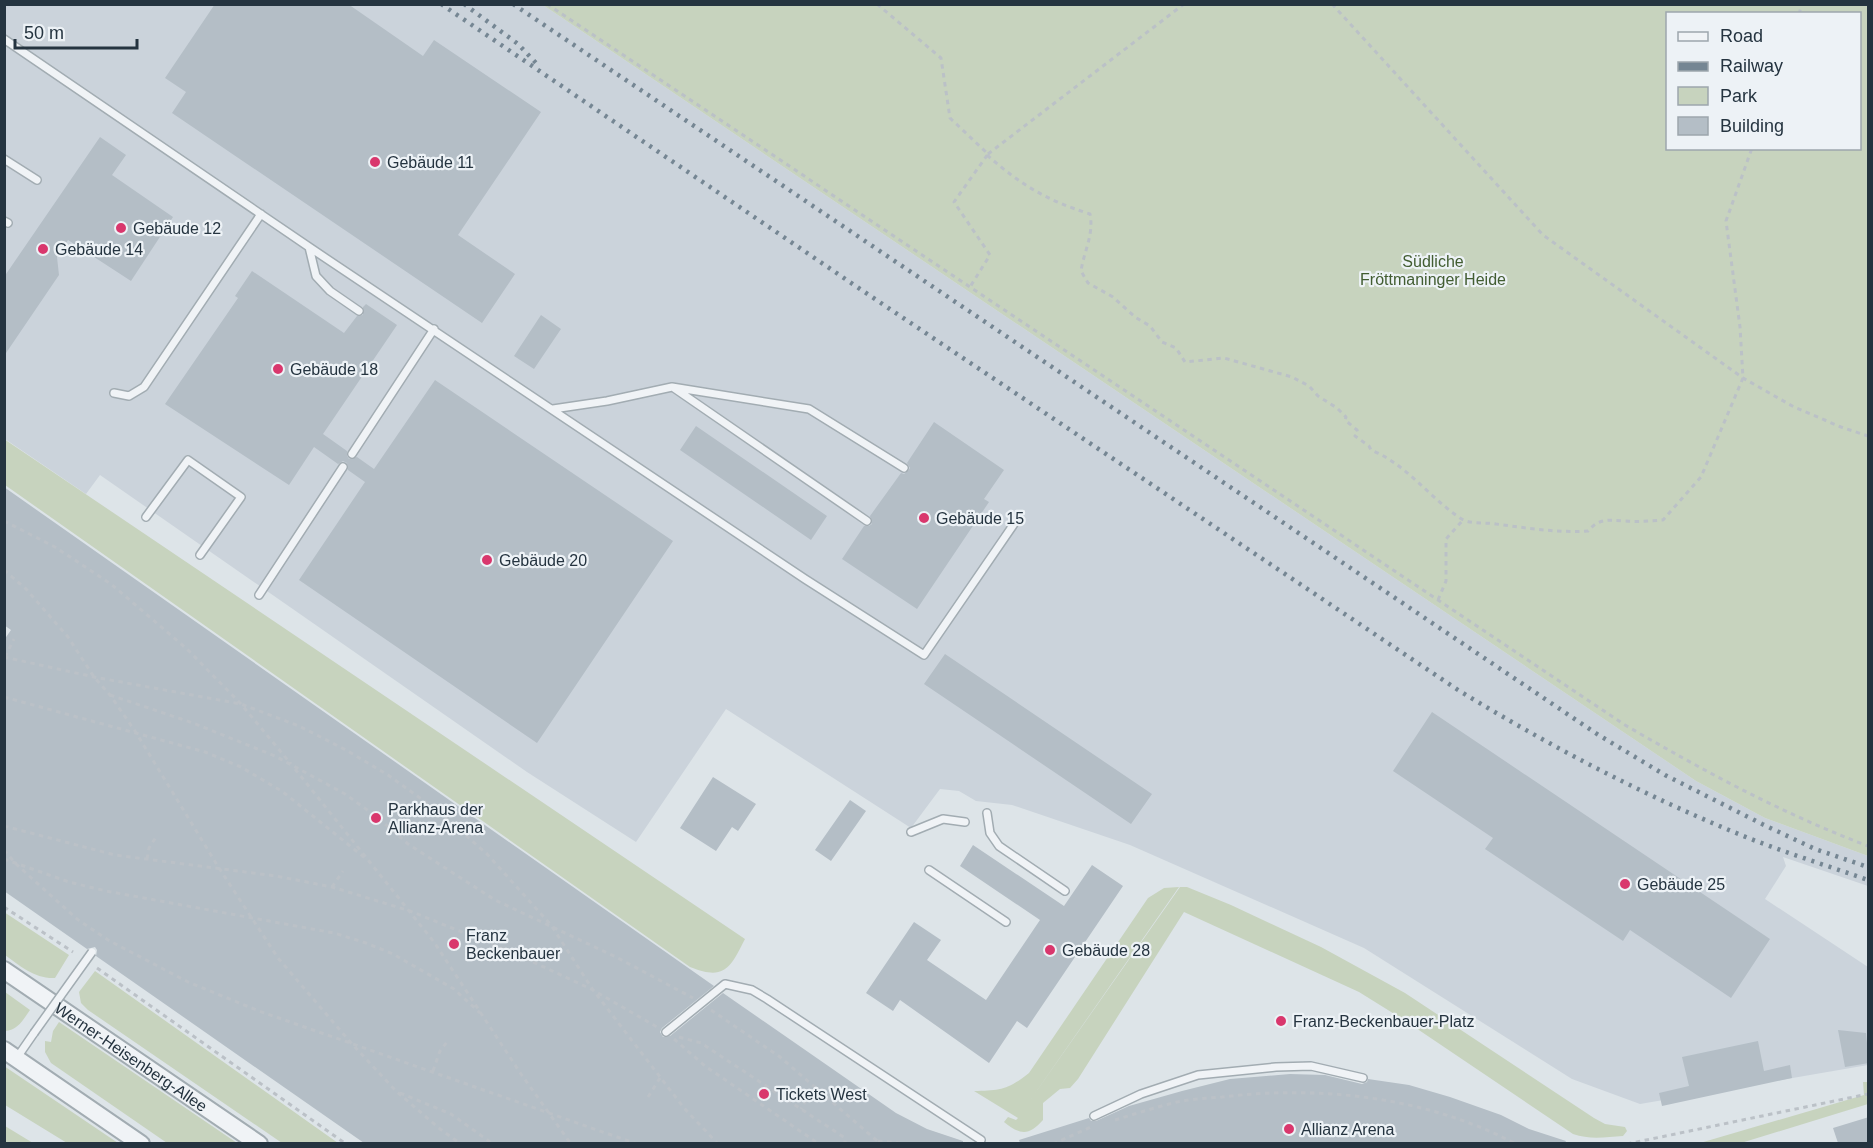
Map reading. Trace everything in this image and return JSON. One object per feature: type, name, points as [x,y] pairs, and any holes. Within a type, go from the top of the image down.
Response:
[{"type":"street","name":"Werner-Heisenberg-Allee","points":[[4,970],[259,1143]]},
{"type":"street","points":[[10,1054],[141,1143]]},
{"type":"lane","points":[[4,39],[805,579],[924,655],[1016,521]]},
{"type":"lane","points":[[4,159],[37,180]]},
{"type":"lane","points":[[114,393],[129,396],[144,387],[261,214]]},
{"type":"lane","points":[[309,246],[316,276],[330,291],[359,311]]},
{"type":"lane","points":[[352,454],[434,329]]},
{"type":"lane","points":[[553,409],[672,387],[809,409],[904,468]]},
{"type":"lane","points":[[672,387],[867,521]]},
{"type":"lane","points":[[146,517],[188,460],[232,490],[241,497],[200,555]]},
{"type":"lane","points":[[259,595],[343,467]]},
{"type":"lane","points":[[987,813],[990,833],[999,846],[1065,891]]},
{"type":"lane","points":[[911,832],[943,819],[965,822]]},
{"type":"lane","points":[[929,870],[1005,922]]},
{"type":"lane","points":[[10,1054],[34,1033],[92,952]]},
{"type":"lane","points":[[666,1032],[725,984],[752,990],[981,1140]]},
{"type":"lane","points":[[1094,1116],[1141,1094],[1198,1075],[1311,1066],[1363,1078]]},
{"type":"path","points":[[547,4],[1625,725],[1717,778],[1781,810],[1869,846]]},
{"type":"path","points":[[878,4],[941,58],[950,118],[1014,178],[1029,186],[1039,195],[1090,214],[1093,227],[1085,249],[1081,271],[1088,283],[1113,297],[1150,326],[1162,342],[1176,348],[1185,362],[1224,358],[1292,377],[1309,386],[1346,417],[1345,420],[1358,430],[1355,436],[1371,450],[1382,455],[1411,476],[1463,520],[1566,533],[1588,531],[1595,524],[1604,520],[1647,522],[1663,520],[1701,477],[1743,378],[1740,327],[1726,221],[1751,150]]},
{"type":"path","points":[[969,287],[990,255],[954,202],[988,154],[1185,4]]},
{"type":"path","points":[[1332,4],[1543,235],[1743,378],[1794,407],[1869,436]]},
{"type":"path","points":[[1438,600],[1446,581],[1446,539],[1463,520]]},
{"type":"path","points":[[4,521],[55,547],[111,584],[187,649],[241,704],[434,942],[571,1143]]},
{"type":"path","points":[[4,570],[26,589],[68,637],[94,677],[110,695],[278,958],[396,1091],[440,1129],[461,1143]]},
{"type":"path","points":[[14,639],[5,657],[94,677],[241,704],[299,726],[388,775],[438,811],[487,854],[550,925],[593,990],[684,1108],[718,1143]]},
{"type":"path","points":[[110,695],[194,723],[275,756],[345,794],[377,817],[408,844],[470,885],[516,911],[616,957],[702,1003],[780,1057],[876,1142],[911,1143]]},
{"type":"path","points":[[4,697],[135,731],[205,752],[241,767],[283,792],[371,863]]},
{"type":"path","points":[[4,826],[115,855],[219,868],[332,886],[410,911],[516,954],[593,990],[666,1032],[705,1066],[819,1143]]},
{"type":"path","points":[[147,859],[149,848],[156,837]]},
{"type":"path","points":[[4,850],[16,864],[77,919],[108,940],[199,986],[259,1011],[637,1143]]},
{"type":"path","points":[[4,859],[69,882],[106,891],[334,933],[393,954],[454,989],[485,1018]]},
{"type":"path","points":[[332,886],[343,871]]},
{"type":"path","points":[[4,907],[73,952]]},
{"type":"path","points":[[97,968],[346,1143]]},
{"type":"path","points":[[666,1032],[701,1043],[845,1138],[845,1143]]},
{"type":"path","points":[[433,1071],[440,1051],[447,1042]]},
{"type":"path","points":[[648,1097],[661,1078]]},
{"type":"path","points":[[796,1089],[808,1097],[801,1109]]},
{"type":"path","points":[[396,1091],[451,1114],[493,1143]]},
{"type":"path","points":[[1105,1123],[1178,1102],[1250,1094],[1305,1093],[1381,1099],[1445,1114],[1516,1143]]},
{"type":"path","points":[[1627,1143],[1869,1094]]},
{"type":"path","points":[[1053,1143],[1095,1126]]},
{"type":"shaded area","points":[[4,5],[543,5],[1696,781],[1765,818],[1868,856],[1868,886],[1783,857],[1786,866],[1765,899],[1868,967],[1868,1065],[1640,1104],[1572,1079],[1364,948],[1130,845],[1012,805],[976,801],[959,791],[940,789],[911,828],[726,709],[636,842],[527,772],[100,475],[86,494],[5,439]]},
{"type":"green space","name":"Südliche Fröttmaninger Heide","points":[[543,5],[1868,5],[1868,856],[1765,818],[1696,781]]},
{"type":"green space","points":[[4,439],[745,939],[735,958],[719,972],[711,973],[690,967],[5,485]]},
{"type":"green space","points":[[1179,887],[1031,1099],[1180,887],[1187,887],[1321,947],[1405,993],[1594,1118],[1605,1124],[1625,1127],[1627,1131],[1623,1136],[1586,1137],[1573,1134],[1359,992],[1184,912],[1078,1079],[1070,1088],[1060,1089],[1043,1103],[1043,1120],[1033,1129],[1024,1132],[1004,1122],[1008,1117],[1016,1120],[1018,1118],[974,1091],[1004,1088],[1016,1083],[1029,1073],[1148,898],[1164,888]]},
{"type":"green space","points":[[4,912],[69,955],[55,978],[34,974],[5,955]]},
{"type":"green space","points":[[95,971],[338,1143],[282,1143],[88,1010],[81,1003],[79,992]]},
{"type":"green space","points":[[5,992],[30,1010],[17,1027],[5,1031]]},
{"type":"green space","points":[[59,1022],[237,1143],[167,1143],[51,1063],[45,1052],[45,1041],[51,1042],[53,1031]]},
{"type":"green space","points":[[4,1066],[118,1143],[67,1143],[5,1105]]},
{"type":"green space","points":[[1863,1082],[1868,1082],[1868,1104],[1741,1143],[1700,1143],[1864,1095]]},
{"type":"green space","points":[[5,1126],[33,1143],[5,1143]]},
{"type":"building","name":"Gebäude 11","points":[[215,4],[348,4],[423,56],[434,40],[541,112],[458,235],[515,274],[482,323],[172,113],[186,92],[165,78]]},
{"type":"building","points":[[100,137],[126,155],[112,175],[173,217],[131,281],[68,240],[57,257],[59,275],[4,356],[4,277]]},
{"type":"building","name":"Gebäude 20","points":[[252,271],[344,333],[357,316],[363,315],[363,307],[366,304],[397,325],[323,434],[347,451],[349,459],[357,457],[374,469],[435,380],[673,541],[537,743],[299,580],[365,482],[348,470],[347,463],[343,461],[338,464],[314,447],[289,485],[165,404],[238,298],[235,296]]},
{"type":"building","points":[[541,315],[561,329],[534,369],[514,356]]},
{"type":"building","name":"Gebäude 15","points":[[934,422],[1004,470],[984,499],[989,502],[917,609],[842,559],[864,526],[872,524],[870,516],[901,473],[908,471],[910,468],[907,463]]},
{"type":"building","points":[[696,426],[827,516],[811,540],[680,450]]},
{"type":"building","name":"Parkhaus der Allianz-Arena","points":[[4,487],[714,986],[662,1028],[660,1032],[663,1037],[670,1036],[723,993],[896,1113],[927,1129],[963,1141],[963,1143],[364,1143],[96,956],[95,947],[87,949],[4,891],[4,640],[11,630],[4,625]]},
{"type":"building","points":[[945,654],[1152,794],[1131,824],[924,684]]},
{"type":"building","name":"Gebäude 25","points":[[1432,712],[1770,939],[1731,998],[1630,930],[1623,941],[1485,849],[1493,838],[1393,771]]},
{"type":"building","points":[[713,777],[756,804],[738,831],[732,827],[716,851],[680,828]]},
{"type":"building","points":[[850,800],[866,811],[831,861],[815,850]]},
{"type":"building","name":"Gebäude 28","points":[[973,845],[1064,906],[1092,865],[1123,886],[1027,1028],[1017,1021],[989,1063],[900,1000],[893,1011],[866,993],[914,922],[941,940],[927,960],[986,1000],[1040,920],[960,866]]},
{"type":"building","points":[[1838,1030],[1866,1033],[1869,1063],[1845,1067]]},
{"type":"building","points":[[1758,1041],[1764,1071],[1790,1065],[1792,1078],[1662,1106],[1659,1093],[1689,1086],[1682,1057]]},
{"type":"building","points":[[1290,1074],[1325,1075],[1362,1084],[1368,1079],[1409,1085],[1501,1115],[1529,1129],[1566,1141],[1565,1143],[1020,1143],[1019,1140],[1089,1118],[1091,1121],[1096,1121],[1129,1106],[1230,1079]]},
{"type":"building","points":[[1869,1117],[1869,1143],[1838,1143],[1833,1128]]},
{"type":"railway","points":[[441,4],[863,291],[1458,690],[1604,772],[1679,808],[1756,841],[1868,880]]},
{"type":"railway","points":[[464,4],[518,44],[536,63]]},
{"type":"railway","points":[[513,4],[1597,734],[1665,775],[1762,824],[1815,849],[1868,867]]},
{"type":"place","name":"Gebäude 11","points":[[375,162]]},
{"type":"place","name":"Gebäude 12","points":[[121,228]]},
{"type":"place","name":"Gebäude 14","points":[[43,249]]},
{"type":"place","name":"Gebäude 18","points":[[278,369]]},
{"type":"place","name":"Gebäude 15","points":[[924,518]]},
{"type":"place","name":"Gebäude 20","points":[[487,560]]},
{"type":"place","name":"Parkhaus der Allianz-Arena","points":[[376,818]]},
{"type":"place","name":"Gebäude 25","points":[[1625,884]]},
{"type":"place","name":"Franz Beckenbauer","points":[[454,944]]},
{"type":"place","name":"Gebäude 28","points":[[1050,950]]},
{"type":"place","name":"Franz-Beckenbauer-Platz","points":[[1281,1021]]},
{"type":"place","name":"Tickets West","points":[[764,1094]]},
{"type":"place","name":"Allianz Arena","points":[[1289,1129]]}]
